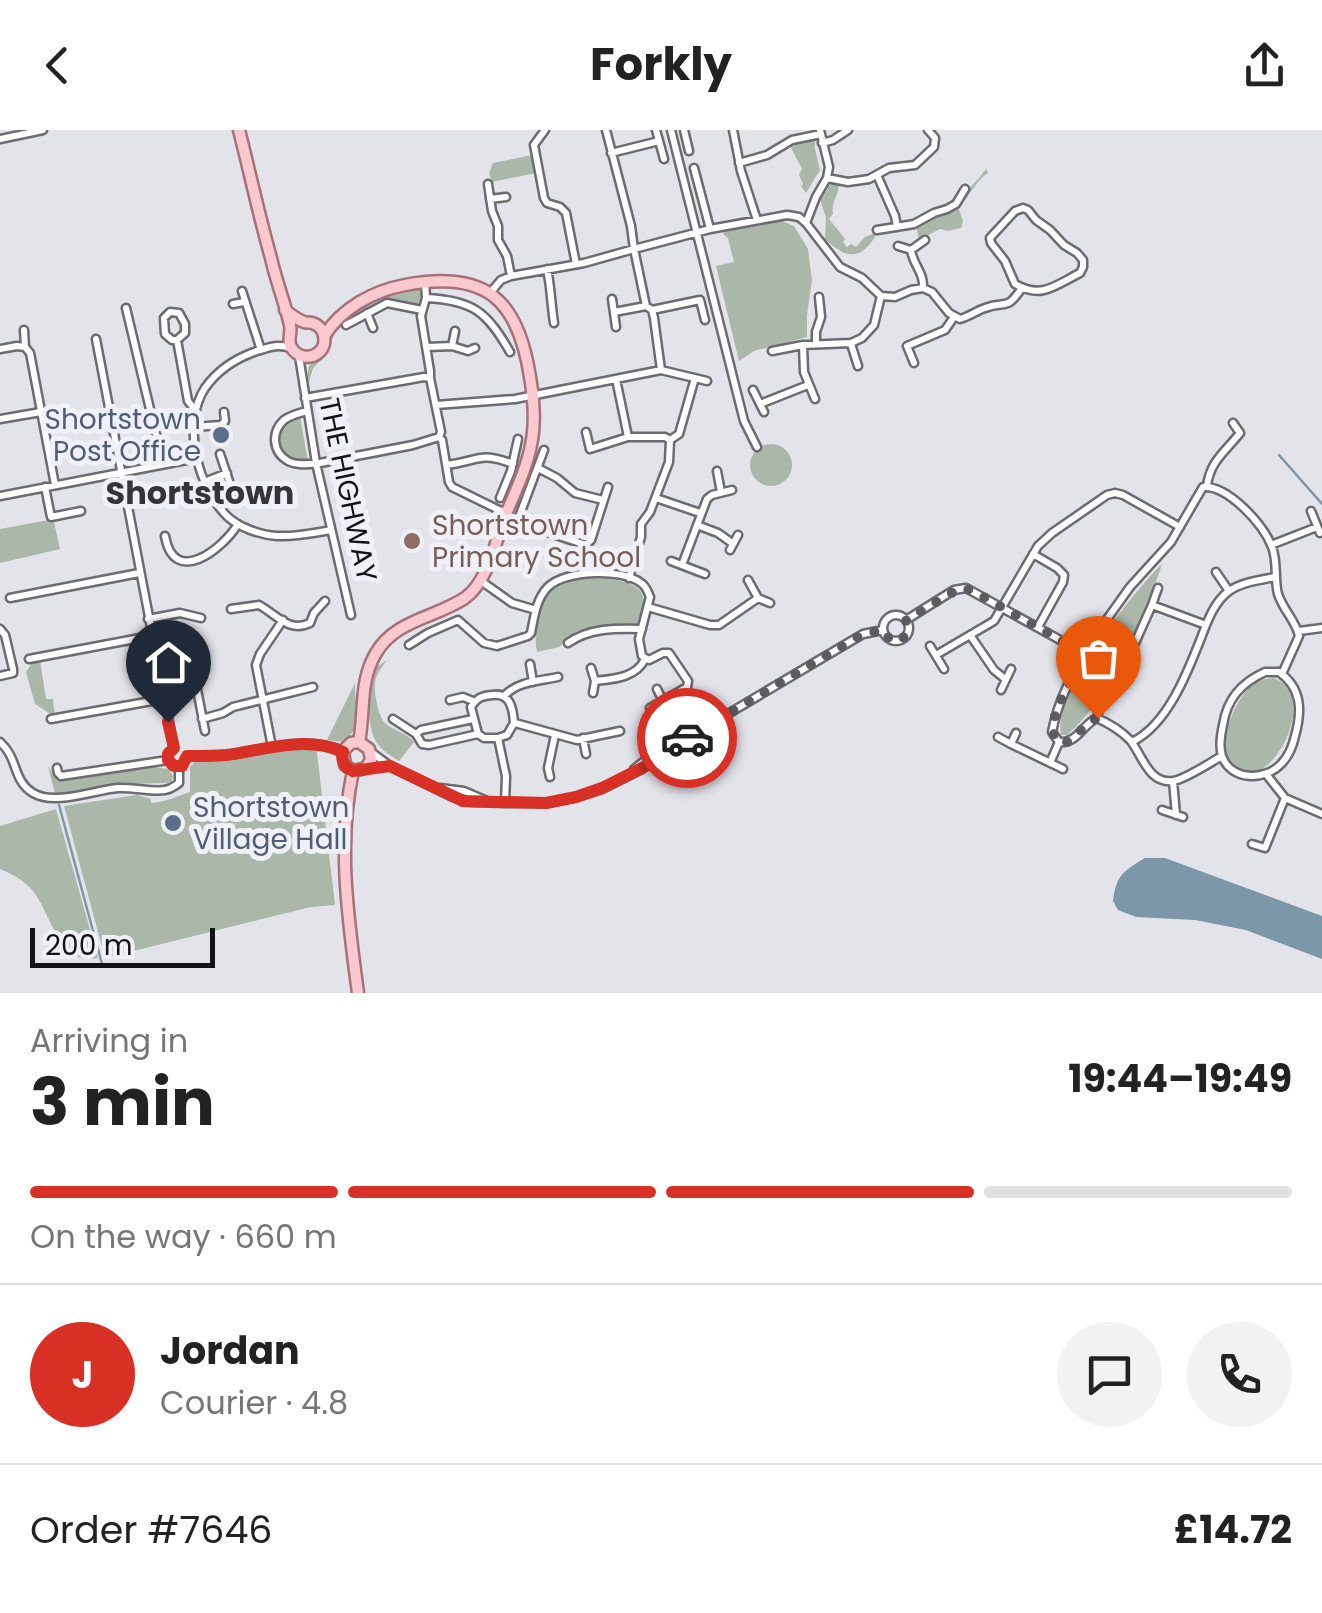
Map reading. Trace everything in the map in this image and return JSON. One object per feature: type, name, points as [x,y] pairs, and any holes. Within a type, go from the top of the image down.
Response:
[{"type":"main road","points":[[240,130],[292,330]]},
{"type":"main road","points":[[324,336],[356,304],[381,292],[425,281],[460,282],[490,293],[510,312],[525,345],[534,396],[531,447],[489,564],[471,592],[390,635],[374,656],[366,674],[359,742]]},
{"type":"main road","points":[[285,310],[302,322],[342,321]]},
{"type":"main road","points":[[302,322],[292,330],[289,339],[300,353],[319,352],[324,336],[315,324]]},
{"type":"main road","points":[[359,742],[370,751],[371,760],[366,768],[353,771],[343,761],[343,752],[348,745],[359,742]]},
{"type":"main road","points":[[353,771],[344,817],[343,860],[358,993]]},
{"type":"street","points":[[0,139],[43,130]]},
{"type":"street","points":[[545,130],[534,145],[544,198],[566,214],[576,264]]},
{"type":"street","points":[[606,130],[661,370]]},
{"type":"street","points":[[656,130],[664,159]]},
{"type":"street","points":[[671,130],[744,422],[757,446]]},
{"type":"street","points":[[684,130],[689,150]]},
{"type":"street","points":[[733,130],[757,220]]},
{"type":"street","points":[[822,143],[848,130]]},
{"type":"street","points":[[827,178],[860,182],[889,168],[914,165],[934,147],[935,138],[928,130]]},
{"type":"street","points":[[739,163],[820,132],[829,167],[827,178],[802,220]]},
{"type":"street","points":[[612,153],[659,140]]},
{"type":"street","points":[[694,168],[710,228]]},
{"type":"street","points":[[876,175],[897,227]]},
{"type":"street","points":[[488,184],[498,240],[512,276]]},
{"type":"street","points":[[878,230],[914,224],[947,209],[956,204],[965,189]]},
{"type":"street","points":[[490,200],[506,197]]},
{"type":"street","points":[[1024,208],[1077,253],[1083,267],[1080,273],[1038,292],[1022,288],[1015,284],[990,238],[1014,211],[1024,208]]},
{"type":"street","points":[[490,293],[501,280],[512,276],[576,264],[710,228],[788,215],[802,220],[840,267],[862,278],[881,296],[895,298],[923,288],[960,319],[987,306],[1005,306],[1022,288]]},
{"type":"street","points":[[910,250],[925,240]]},
{"type":"street","points":[[898,246],[910,250]]},
{"type":"street","points":[[910,250],[924,278],[923,288]]},
{"type":"street","points":[[546,270],[554,323]]},
{"type":"street","points":[[425,281],[423,325],[439,437]]},
{"type":"street","points":[[242,291],[261,350]]},
{"type":"street","points":[[772,352],[802,345],[851,343],[862,338],[874,325],[881,296]]},
{"type":"street","points":[[816,344],[821,317],[819,297]]},
{"type":"street","points":[[426,298],[466,304],[487,318],[510,352]]},
{"type":"street","points":[[612,300],[616,327]]},
{"type":"street","points":[[614,312],[700,300],[705,320]]},
{"type":"street","points":[[233,304],[244,302]]},
{"type":"street","points":[[342,321],[387,303],[422,310]]},
{"type":"street","points":[[126,308],[163,464]]},
{"type":"street","points":[[170,312],[179,313],[185,324],[185,333],[178,340],[165,334],[164,318],[170,312]]},
{"type":"street","points":[[367,313],[372,328]]},
{"type":"street","points":[[914,363],[907,346],[945,330],[954,317]]},
{"type":"street","points":[[24,330],[55,485]]},
{"type":"street","points":[[452,346],[455,331]]},
{"type":"street","points":[[488,338],[498,332]]},
{"type":"street","points":[[96,340],[174,748]]},
{"type":"street","points":[[178,340],[188,400],[196,412]]},
{"type":"street","points":[[124,344],[134,342]]},
{"type":"street","points":[[851,343],[858,366]]},
{"type":"street","points":[[300,353],[278,345],[233,361],[216,374],[202,393],[196,412],[197,458],[204,482],[221,510],[238,524],[276,536],[331,530]]},
{"type":"street","points":[[802,345],[804,372],[815,399]]},
{"type":"street","points":[[426,347],[452,346],[468,351],[474,348]]},
{"type":"street","points":[[0,349],[26,347]]},
{"type":"street","name":"THE HIGHWAY","points":[[300,353],[316,463],[351,614]]},
{"type":"street","points":[[436,405],[498,402],[661,370],[708,382]]},
{"type":"street","points":[[305,398],[430,378]]},
{"type":"street","points":[[616,378],[628,437]]},
{"type":"street","points":[[629,578],[642,536],[641,524],[656,498],[668,462],[670,440],[678,434],[695,378]]},
{"type":"street","points":[[753,390],[762,408],[808,385]]},
{"type":"street","points":[[307,411],[282,422],[278,428],[274,444],[289,461],[316,463],[439,437]]},
{"type":"street","points":[[0,419],[41,412]]},
{"type":"street","points":[[194,427],[221,425],[224,412]]},
{"type":"street","points":[[1098,718],[1065,743],[1059,742],[1052,732],[1080,651],[1170,542],[1206,486],[1214,462],[1240,433],[1233,423]]},
{"type":"street","points":[[586,432],[590,448],[628,437],[670,440]]},
{"type":"street","points":[[439,437],[452,487],[506,514]]},
{"type":"street","points":[[500,498],[518,439]]},
{"type":"street","points":[[544,450],[520,523],[586,545]]},
{"type":"street","points":[[220,454],[234,493]]},
{"type":"street","points":[[447,465],[484,456],[513,464]]},
{"type":"street","points":[[0,496],[197,458]]},
{"type":"street","points":[[538,468],[575,493],[604,500]]},
{"type":"street","points":[[717,471],[722,492]]},
{"type":"street","points":[[204,482],[227,474]]},
{"type":"street","points":[[1206,486],[1237,502],[1272,545],[1281,602],[1299,630],[1282,674]]},
{"type":"street","points":[[45,487],[51,516],[81,511]]},
{"type":"street","points":[[586,572],[586,545],[608,487]]},
{"type":"street","points":[[682,565],[707,499],[732,490]]},
{"type":"street","points":[[936,655],[994,621],[1032,554],[1052,533],[1092,503],[1115,493],[1180,527]]},
{"type":"street","points":[[656,498],[700,513]]},
{"type":"street","points":[[1272,545],[1319,530],[1311,511]]},
{"type":"street","points":[[164,536],[169,558],[183,561],[200,558],[222,544],[238,524]]},
{"type":"street","points":[[696,525],[718,533],[731,547],[738,536]]},
{"type":"street","points":[[1032,554],[1064,575],[1038,627]]},
{"type":"street","points":[[671,561],[705,574]]},
{"type":"street","points":[[409,646],[458,620],[484,643],[497,646],[531,633],[541,597],[554,582],[586,572],[638,581],[648,591],[639,644],[645,659],[642,666],[625,676],[595,681]]},
{"type":"street","points":[[1216,572],[1229,591]]},
{"type":"street","points":[[10,598],[139,573]]},
{"type":"street","points":[[1132,742],[1159,722],[1185,675],[1212,612],[1229,591],[1275,576]]},
{"type":"street","points":[[748,580],[758,598],[770,603]]},
{"type":"street","points":[[480,581],[512,603],[536,610]]},
{"type":"street","points":[[906,620],[960,588],[971,590],[1080,651]]},
{"type":"street","points":[[1098,718],[1135,647],[1158,588]]},
{"type":"street","points":[[648,608],[718,625],[758,598]]},
{"type":"street","points":[[231,609],[258,604],[295,627],[313,626],[314,613],[325,600]]},
{"type":"street","points":[[1152,605],[1206,625]]},
{"type":"street","points":[[148,619],[180,614],[201,618]]},
{"type":"street","points":[[898,616],[906,620],[908,629],[902,640],[890,640],[883,630],[884,622],[898,616]]},
{"type":"street","points":[[272,747],[256,672],[257,659],[283,620]]},
{"type":"street","points":[[1299,630],[1322,628]]},
{"type":"street","points":[[0,629],[13,673],[0,676]]},
{"type":"street","points":[[568,643],[579,635],[600,630],[642,629]]},
{"type":"street","points":[[370,751],[390,766],[438,788],[464,791],[488,801],[546,803],[576,797],[648,765],[660,754],[863,634],[883,630]]},
{"type":"street","points":[[970,635],[994,670],[1006,680]]},
{"type":"street","points":[[29,660],[152,636]]},
{"type":"street","points":[[421,640],[430,649]]},
{"type":"street","points":[[930,646],[944,669]]},
{"type":"street","points":[[645,659],[670,653],[687,678],[687,687],[650,708]]},
{"type":"street","points":[[530,664],[533,682]]},
{"type":"street","points":[[591,668],[593,693]]},
{"type":"street","points":[[1001,690],[1011,669]]},
{"type":"street","points":[[200,670],[195,679],[205,731]]},
{"type":"street","points":[[1265,672],[1282,674],[1300,702],[1292,745],[1282,764],[1266,774],[1245,776],[1230,769],[1222,756],[1222,726],[1228,705],[1252,678],[1265,672]]},
{"type":"street","points":[[186,673],[195,679]]},
{"type":"street","points":[[505,696],[512,688],[558,678]]},
{"type":"street","points":[[202,719],[233,706],[313,687]]},
{"type":"street","points":[[657,690],[664,701]]},
{"type":"street","points":[[500,693],[505,696],[511,703],[514,723],[507,735],[484,738],[478,734],[471,706],[474,701],[500,693]]},
{"type":"street","points":[[450,700],[463,697],[474,701]]},
{"type":"street","points":[[51,720],[163,698]]},
{"type":"street","points":[[1098,718],[1132,742],[1142,762],[1158,778],[1173,782],[1222,756]]},
{"type":"street","points":[[393,719],[416,734],[422,744],[478,734]]},
{"type":"street","points":[[416,734],[473,719]]},
{"type":"street","points":[[514,723],[577,740],[620,731]]},
{"type":"street","points":[[1011,744],[1016,733]]},
{"type":"street","points":[[538,770],[549,772],[555,735]]},
{"type":"street","points":[[998,736],[1063,769]]},
{"type":"street","points":[[498,738],[506,776],[505,803]]},
{"type":"street","points":[[583,738],[586,754]]},
{"type":"street","points":[[0,742],[11,753],[25,787],[44,798],[120,788],[165,790],[179,782],[179,767]]},
{"type":"street","points":[[1050,763],[1059,742]]},
{"type":"street","points":[[187,756],[316,744],[343,752]]},
{"type":"street","points":[[174,748],[182,748],[187,756],[179,767],[168,760],[174,748]]},
{"type":"street","points":[[57,768],[62,776],[168,760]]},
{"type":"street","points":[[366,768],[390,766]]},
{"type":"street","points":[[1266,774],[1285,798],[1322,814]]},
{"type":"street","points":[[1162,810],[1180,816],[1173,782]]},
{"type":"street","points":[[1252,844],[1265,848],[1285,798]]},
{"type":"green space","points":[[815,139],[820,170],[806,193],[799,175],[802,169],[791,148]]},
{"type":"green space","points":[[532,155],[536,173],[492,182],[489,173],[493,163]]},
{"type":"green space","points":[[986,169],[988,173],[958,207],[961,228],[940,229],[919,240],[916,226],[963,194]]},
{"type":"green space","points":[[832,184],[839,185],[829,219],[847,247],[856,247],[865,237],[878,232],[860,252],[848,254],[825,239],[826,217],[820,200]]},
{"type":"green space","points":[[782,221],[794,226],[808,249],[812,280],[807,337],[754,351],[739,361],[716,266],[734,262],[723,231]]},
{"type":"green space","points":[[421,287],[422,300],[417,304],[390,298],[357,313],[335,332],[327,354],[306,382],[309,366],[323,352],[333,329],[362,304],[384,292]]},
{"type":"green space","points":[[300,416],[308,462],[287,456],[278,442],[282,428]]},
{"type":"green space","points":[[771,444],[786,450],[792,465],[786,480],[771,486],[756,480],[750,465],[756,450]]},
{"type":"green space","points":[[54,522],[60,549],[0,563],[0,529]]},
{"type":"green space","points":[[1162,564],[1136,633],[1113,678],[1084,718],[1067,735],[1061,735],[1069,695],[1082,670],[1132,597]]},
{"type":"green space","points":[[586,578],[621,581],[636,587],[644,604],[638,626],[577,631],[559,647],[537,652],[538,618],[544,601],[561,584]]},
{"type":"green space","points":[[34,660],[40,660],[46,699],[53,699],[55,717],[35,704],[26,672]]},
{"type":"green space","points":[[387,660],[375,683],[379,711],[386,724],[414,742],[399,761],[375,740],[369,715],[371,676]]},
{"type":"green space","points":[[1273,678],[1287,687],[1293,702],[1286,738],[1277,755],[1264,767],[1251,773],[1237,769],[1226,751],[1228,726],[1244,693],[1258,681]]},
{"type":"green space","points":[[355,683],[354,730],[342,742],[327,740]]},
{"type":"green space","points":[[298,747],[319,748],[335,905],[311,907],[105,958],[64,806],[137,795],[151,799],[151,803],[161,802],[190,792],[190,767],[197,760]]},
{"type":"green space","points":[[48,766],[57,780],[153,767],[169,769],[173,776],[167,783],[55,794]]},
{"type":"green space","points":[[56,809],[98,958],[85,959],[65,947],[33,891],[0,869],[0,826]]},
{"type":"water","points":[[1145,858],[1165,858],[1322,916],[1322,959],[1246,930],[1195,920],[1136,917],[1118,910],[1113,901],[1119,880]]},
{"type":"waterway","points":[[1279,455],[1322,504]]},
{"type":"waterway","points":[[59,805],[102,964]]},
{"type":"way so far","points":[[687,738],[863,634],[883,630],[890,640],[902,640],[908,629],[906,620],[960,588],[971,590],[1080,651],[1054,722],[1055,739],[1065,743],[1098,718]]},
{"type":"place","name":"Shortstown Post Office","points":[[221,435]]},
{"type":"place","name":"Shortstown Primary School","points":[[412,541]]},
{"type":"place","name":"Shortstown Village Hall","points":[[173,823]]},
{"type":"district","name":"Shortstown","points":[[200,492]]},
{"type":"route","points":[[168,722],[174,748],[168,760],[174,766],[182,766],[187,756],[316,744],[343,752],[343,761],[353,771],[390,766],[472,802],[546,803],[576,797],[642,769],[687,738]]}]
